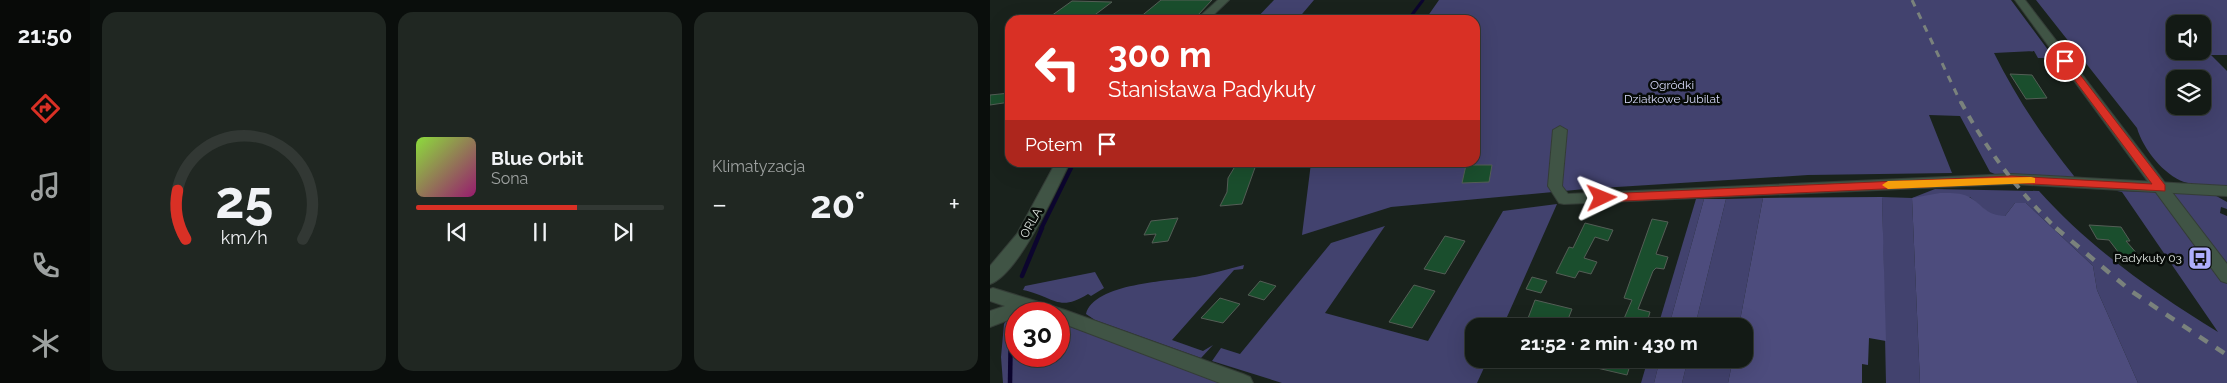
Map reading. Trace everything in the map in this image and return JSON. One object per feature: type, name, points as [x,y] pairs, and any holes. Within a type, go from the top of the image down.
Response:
[{"type":"street","points":[[1207,15],[1224,0]]},
{"type":"street","points":[[2020,0],[2227,276]]},
{"type":"street","points":[[1560,130],[1555,186],[1564,200],[2012,179],[2227,191]]},
{"type":"street","name":"ORLA","points":[[991,288],[1005,263],[1026,233],[1061,167]]},
{"type":"street","points":[[991,288],[1024,302]]},
{"type":"street","points":[[990,320],[1005,314]]},
{"type":"street","points":[[1070,319],[1243,383]]},
{"type":"green space","points":[[1274,0],[1314,0],[1301,15],[1260,15]]},
{"type":"green space","name":"Ogródki Działkowe Jubilat","points":[[1439,0],[2011,0],[2054,58],[2038,58],[2034,51],[1994,53],[2031,117],[2074,176],[2072,180],[2002,177],[1990,172],[1960,116],[1929,115],[1952,173],[1808,175],[1585,189],[1391,207],[1302,235],[1310,167],[1480,167],[1480,15],[1428,15]]},
{"type":"green space","points":[[2036,0],[2227,0],[2227,55],[2211,55],[2227,71],[2227,186],[2194,184],[2176,179],[2155,160],[2137,128]]},
{"type":"green space","points":[[1935,189],[2039,191],[2079,231],[2123,268],[2218,332],[2122,192],[2117,191],[2211,193],[2227,202],[2227,209],[2221,207],[2220,213],[2227,216],[2227,383],[2138,383],[2097,290],[2093,266],[2026,203],[2015,203],[2005,216],[1992,216],[1970,197],[1912,198]]},
{"type":"green space","points":[[1882,197],[1912,198],[1920,383],[1886,383]]},
{"type":"green space","points":[[1763,198],[1740,318],[1697,318],[1726,199]]},
{"type":"green space","points":[[1696,199],[1704,199],[1671,318],[1660,318]]},
{"type":"green space","points":[[1557,204],[1507,318],[1465,318],[1465,368],[1484,368],[1477,383],[1282,383],[1212,361],[1221,348],[1240,354],[1331,243],[1385,226],[1325,313],[1428,341],[1503,211]]},
{"type":"green space","points":[[1244,265],[1243,269],[1234,270],[1172,340],[1203,351],[1213,345],[1201,358],[1095,320],[1086,314],[1092,304],[1103,296],[1117,290],[1152,282],[1195,277]]},
{"type":"green space","points":[[1095,272],[1104,288],[1091,296],[1088,294],[1078,300],[1058,302],[1023,290],[1025,286]]},
{"type":"green space","points":[[1005,322],[1005,367],[1070,367],[1070,327],[1229,383],[1003,383],[1001,357]]},
{"type":"green space","points":[[1645,368],[1658,368],[1654,383],[1641,383]]},
{"type":"green space","points":[[1686,368],[1731,368],[1728,383],[1682,383]]},
{"type":"shaded area","points":[[1940,193],[1956,193],[1967,196],[1986,210],[2005,216],[2015,203],[2026,203],[2093,266],[2097,290],[2138,383],[1920,383],[1912,198]]},
{"type":"shaded area","points":[[1882,197],[1886,341],[1869,338],[1868,365],[1862,364],[1862,383],[1728,383],[1731,368],[1753,368],[1753,318],[1740,318],[1763,198]]},
{"type":"shaded area","points":[[1704,199],[1726,199],[1697,318],[1671,318]]},
{"type":"shaded area","points":[[1658,368],[1686,368],[1682,383],[1654,383]]},
{"type":"building","points":[[1161,0],[1212,0],[1198,15],[1143,15]]},
{"type":"building","points":[[1072,1],[1112,2],[1095,15],[1052,15]]},
{"type":"building","points":[[2010,74],[2032,75],[2047,98],[2026,99]]},
{"type":"building","points":[[1005,94],[1005,103],[990,105],[990,95]]},
{"type":"building","points":[[1492,165],[1489,182],[1462,183],[1466,167]]},
{"type":"building","points":[[1235,167],[1255,167],[1242,204],[1220,206],[1227,192],[1228,178]]},
{"type":"building","points":[[1178,218],[1168,241],[1152,243],[1156,234],[1144,235],[1151,221]]},
{"type":"building","points":[[1652,219],[1668,222],[1656,254],[1668,257],[1664,269],[1656,268],[1653,271],[1638,309],[1650,312],[1648,318],[1624,318],[1632,300],[1624,298]]},
{"type":"building","points":[[1585,223],[1613,230],[1608,241],[1595,237],[1584,258],[1597,262],[1591,274],[1579,271],[1575,278],[1556,273],[1569,247],[1573,248]]},
{"type":"building","points":[[2089,225],[2121,227],[2130,241],[2126,241],[2139,256],[2122,257],[2109,240],[2097,239]]},
{"type":"building","points":[[1445,236],[1465,241],[1445,274],[1424,269]]},
{"type":"building","points":[[1532,277],[1547,281],[1541,293],[1526,289]]},
{"type":"building","points":[[1260,281],[1276,286],[1264,300],[1248,295]]},
{"type":"building","points":[[1414,285],[1435,291],[1412,328],[1389,322]]},
{"type":"building","points":[[1220,298],[1240,304],[1223,323],[1201,318]]},
{"type":"building","points":[[1535,300],[1572,309],[1569,318],[1528,318]]},
{"type":"building","points":[[1597,368],[1629,368],[1627,375]]},
{"type":"waterway","points":[[1412,15],[1423,0]]},
{"type":"waterway","points":[[1041,229],[1072,167]]},
{"type":"waterway","points":[[1022,276],[1042,228]]},
{"type":"waterway","points":[[1010,367],[1010,383]]},
{"type":"railway","points":[[1912,0],[1961,103]]},
{"type":"railway","points":[[1961,102],[1992,153],[2016,185],[2056,228]]},
{"type":"railway","points":[[2056,228],[2131,291],[2227,355]]},
{"type":"slow traffic","points":[[1888,185],[1980,180],[2031,180]]},
{"type":"place","name":"Padykuły 03","points":[[2200,258]]},
{"type":"route","points":[[1602,198],[2012,179],[2161,188],[2065,61]]}]
